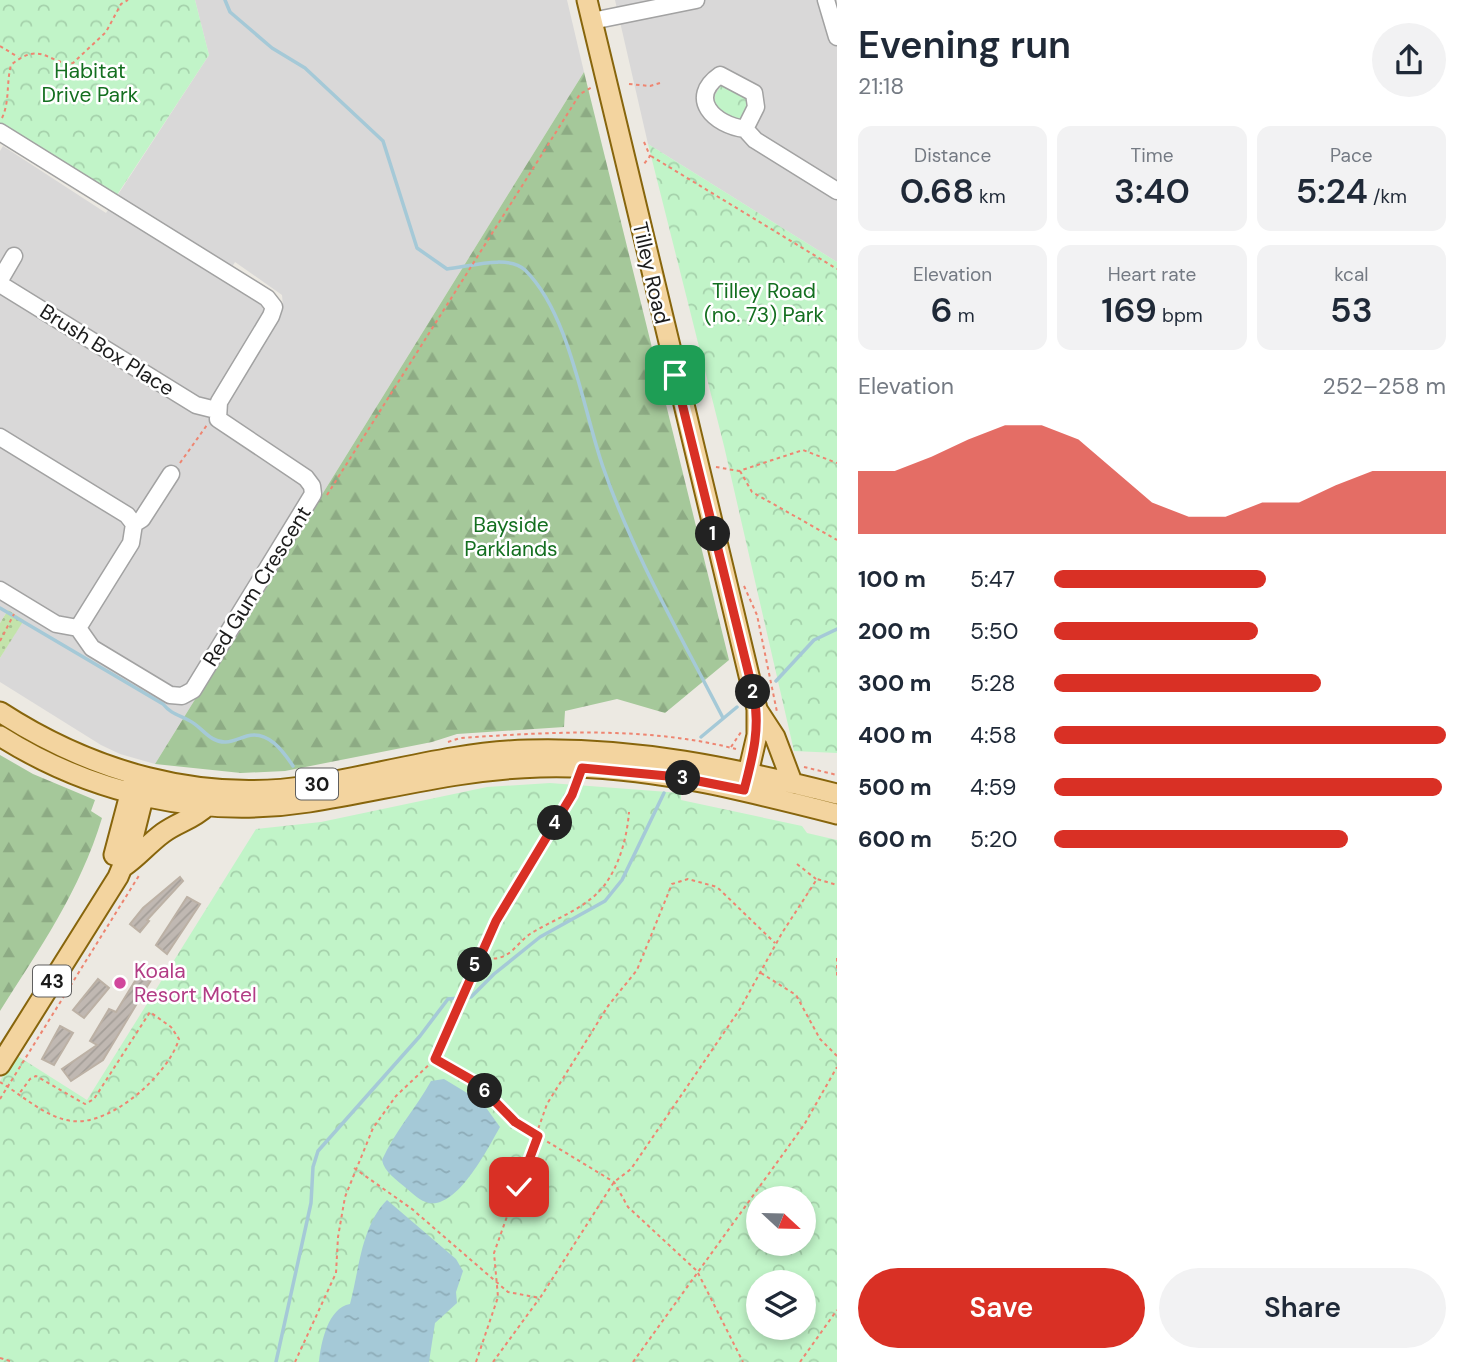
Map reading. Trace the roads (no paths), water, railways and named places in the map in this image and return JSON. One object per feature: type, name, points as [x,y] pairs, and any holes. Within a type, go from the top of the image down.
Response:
[{"type":"main road","name":"Tilley Road","points":[[587,0],[697,469],[757,709],[757,734],[747,781]]},
{"type":"main road","points":[[757,709],[797,774]]},
{"type":"main road","name":"30","points":[[0,712],[67,751],[139,786],[276,789],[306,786],[449,758],[527,750],[624,752],[747,781],[837,814]]},
{"type":"main road","name":"30","points":[[0,736],[52,765],[206,806],[250,807],[310,802],[450,775],[498,769],[582,768],[747,781],[797,774],[837,794]]},
{"type":"main road","points":[[123,867],[139,786]]},
{"type":"main road","name":"43","points":[[103,898],[139,786]]},
{"type":"main road","name":"43","points":[[0,1065],[123,867],[142,855],[162,834],[191,821],[206,806]]},
{"type":"street","points":[[592,21],[696,0]]},
{"type":"street","points":[[828,6],[837,37]]},
{"type":"street","points":[[745,129],[755,140],[837,191]]},
{"type":"street","points":[[0,132],[267,298],[274,307],[216,410]]},
{"type":"street","name":"Brush Box Place","points":[[15,256],[0,282],[196,405],[216,410]]},
{"type":"street","name":"Red Gum Crescent","points":[[0,590],[56,624],[78,628],[92,648],[170,695],[182,696],[193,690],[313,494],[312,486],[306,478],[222,425],[216,410]]},
{"type":"street","points":[[0,437],[127,515],[134,524],[131,543],[78,628]]},
{"type":"street","points":[[134,524],[142,519],[171,474]]},
{"type":"water","points":[[444,1079],[482,1102],[500,1127],[480,1162],[461,1187],[440,1202],[429,1203],[391,1176],[382,1160],[431,1081]]},
{"type":"water","points":[[387,1200],[456,1259],[463,1271],[456,1292],[457,1303],[435,1323],[429,1362],[319,1362],[327,1327],[336,1312],[350,1304],[366,1236],[378,1211]]},
{"type":"waterway","points":[[225,0],[230,12],[272,48],[305,68],[383,141],[417,248],[447,269],[498,262],[518,265],[540,289],[564,337],[603,467],[628,531],[723,718]]},
{"type":"waterway","points":[[0,608],[163,704],[215,740],[229,742],[247,736],[262,736],[280,748],[293,766]]},
{"type":"waterway","points":[[776,681],[814,640],[837,629]]},
{"type":"waterway","points":[[701,737],[737,707]]},
{"type":"waterway","points":[[276,1362],[311,1203],[313,1167],[318,1151],[420,1036],[448,999],[471,997],[494,974],[540,937],[605,901],[622,880],[664,793]]},
{"type":"place","name":"Koala Resort Motel","points":[[120,983]]},
{"type":"park label","name":"Habitat Drive Park","points":[[90,83]]},
{"type":"park label","name":"Tilley Road (no. 73) Park","points":[[764,303]]},
{"type":"park label","name":"Bayside Parklands","points":[[511,537]]}]
